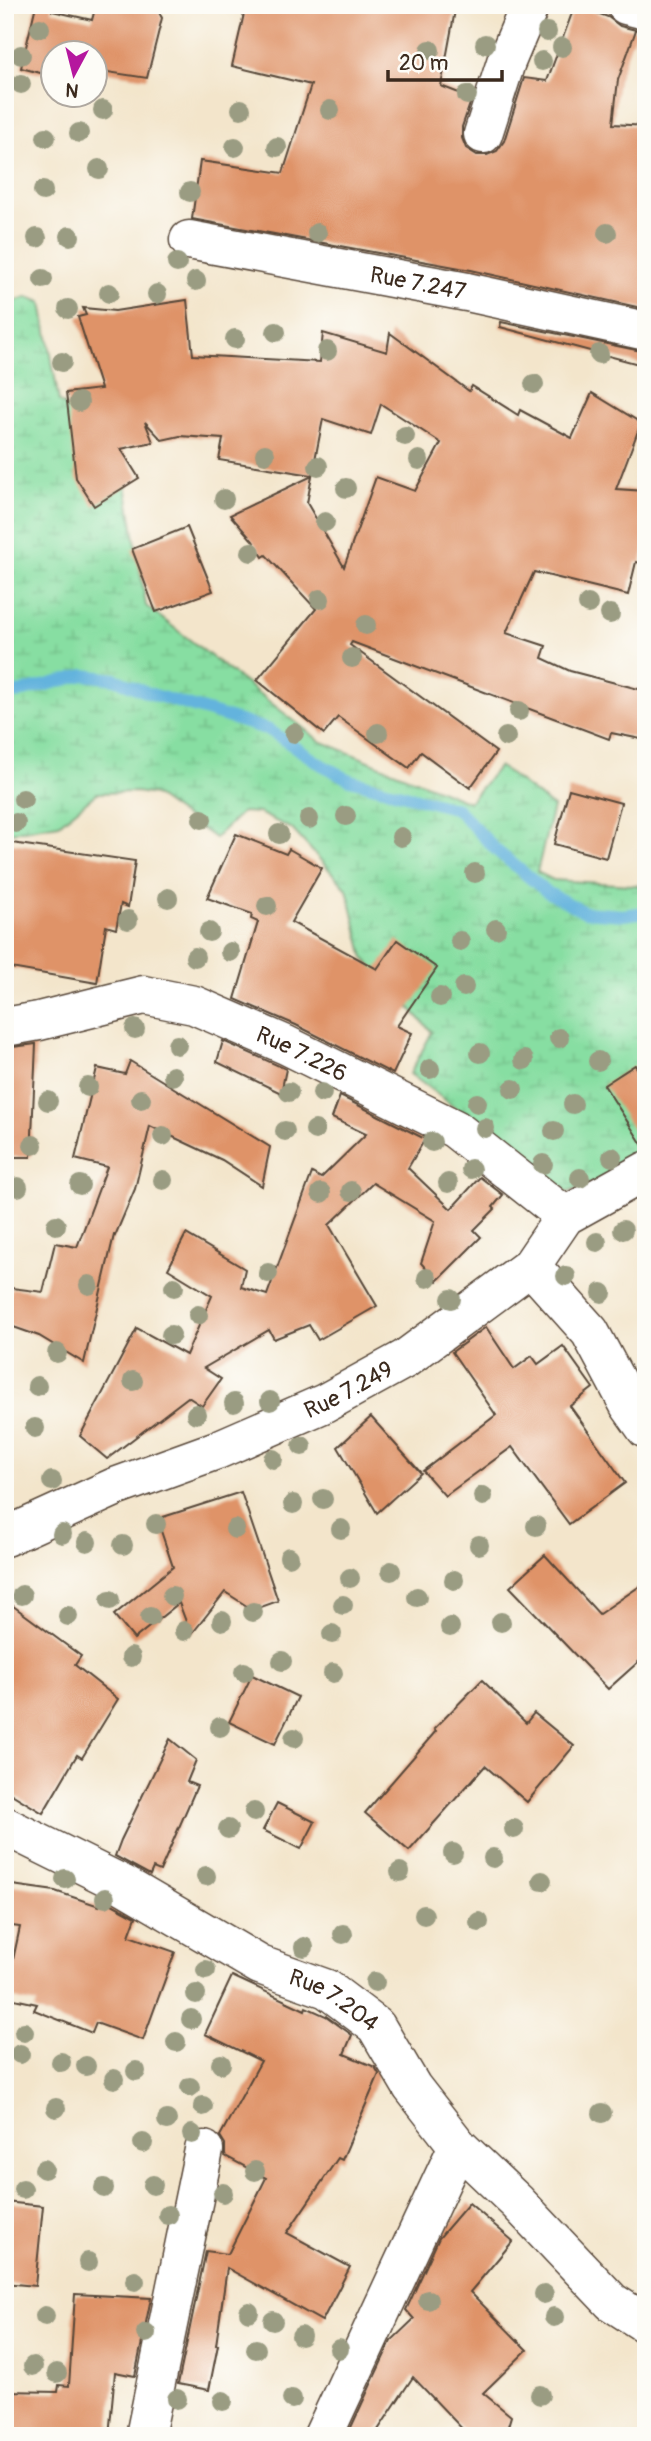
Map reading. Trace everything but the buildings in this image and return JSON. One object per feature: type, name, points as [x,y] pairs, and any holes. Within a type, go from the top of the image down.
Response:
[{"type":"street","points":[[482,134],[506,62],[530,5]]},
{"type":"street","points":[[626,5],[646,10]]},
{"type":"street","name":"Rue 7.247","points":[[189,240],[467,292],[646,331]]},
{"type":"street","name":"Rue 7.226","points":[[5,1027],[144,995],[194,1005],[286,1045],[454,1129],[565,1216]]},
{"type":"street","name":"Rue 7.249","points":[[5,1537],[115,1487],[217,1450],[326,1403],[405,1359],[531,1266],[565,1216],[646,1171]]},
{"type":"street","points":[[531,1266],[590,1332],[629,1405],[646,1429]]},
{"type":"street","name":"Rue 7.204","points":[[5,1826],[122,1884],[260,1965],[327,1989],[376,2026],[412,2087],[458,2146],[517,2202],[612,2302],[646,2324]]},
{"type":"street","points":[[323,2436],[458,2146]]},
{"type":"street","points":[[145,2436],[204,2150]]},
{"type":"green space","points":[[27,297],[42,302],[59,402],[118,437],[146,606],[320,741],[469,802],[499,766],[553,807],[537,872],[553,880],[646,886],[646,1163],[568,1192],[410,1074],[432,1032],[364,958],[347,889],[292,829],[259,813],[242,812],[215,838],[154,795],[136,792],[97,793],[59,824],[5,833],[5,309],[14,301]]},
{"type":"waterway","points":[[5,696],[84,675],[115,679],[148,693],[269,730],[350,780],[457,809],[497,851],[547,892],[585,912],[623,915],[646,912]]}]
